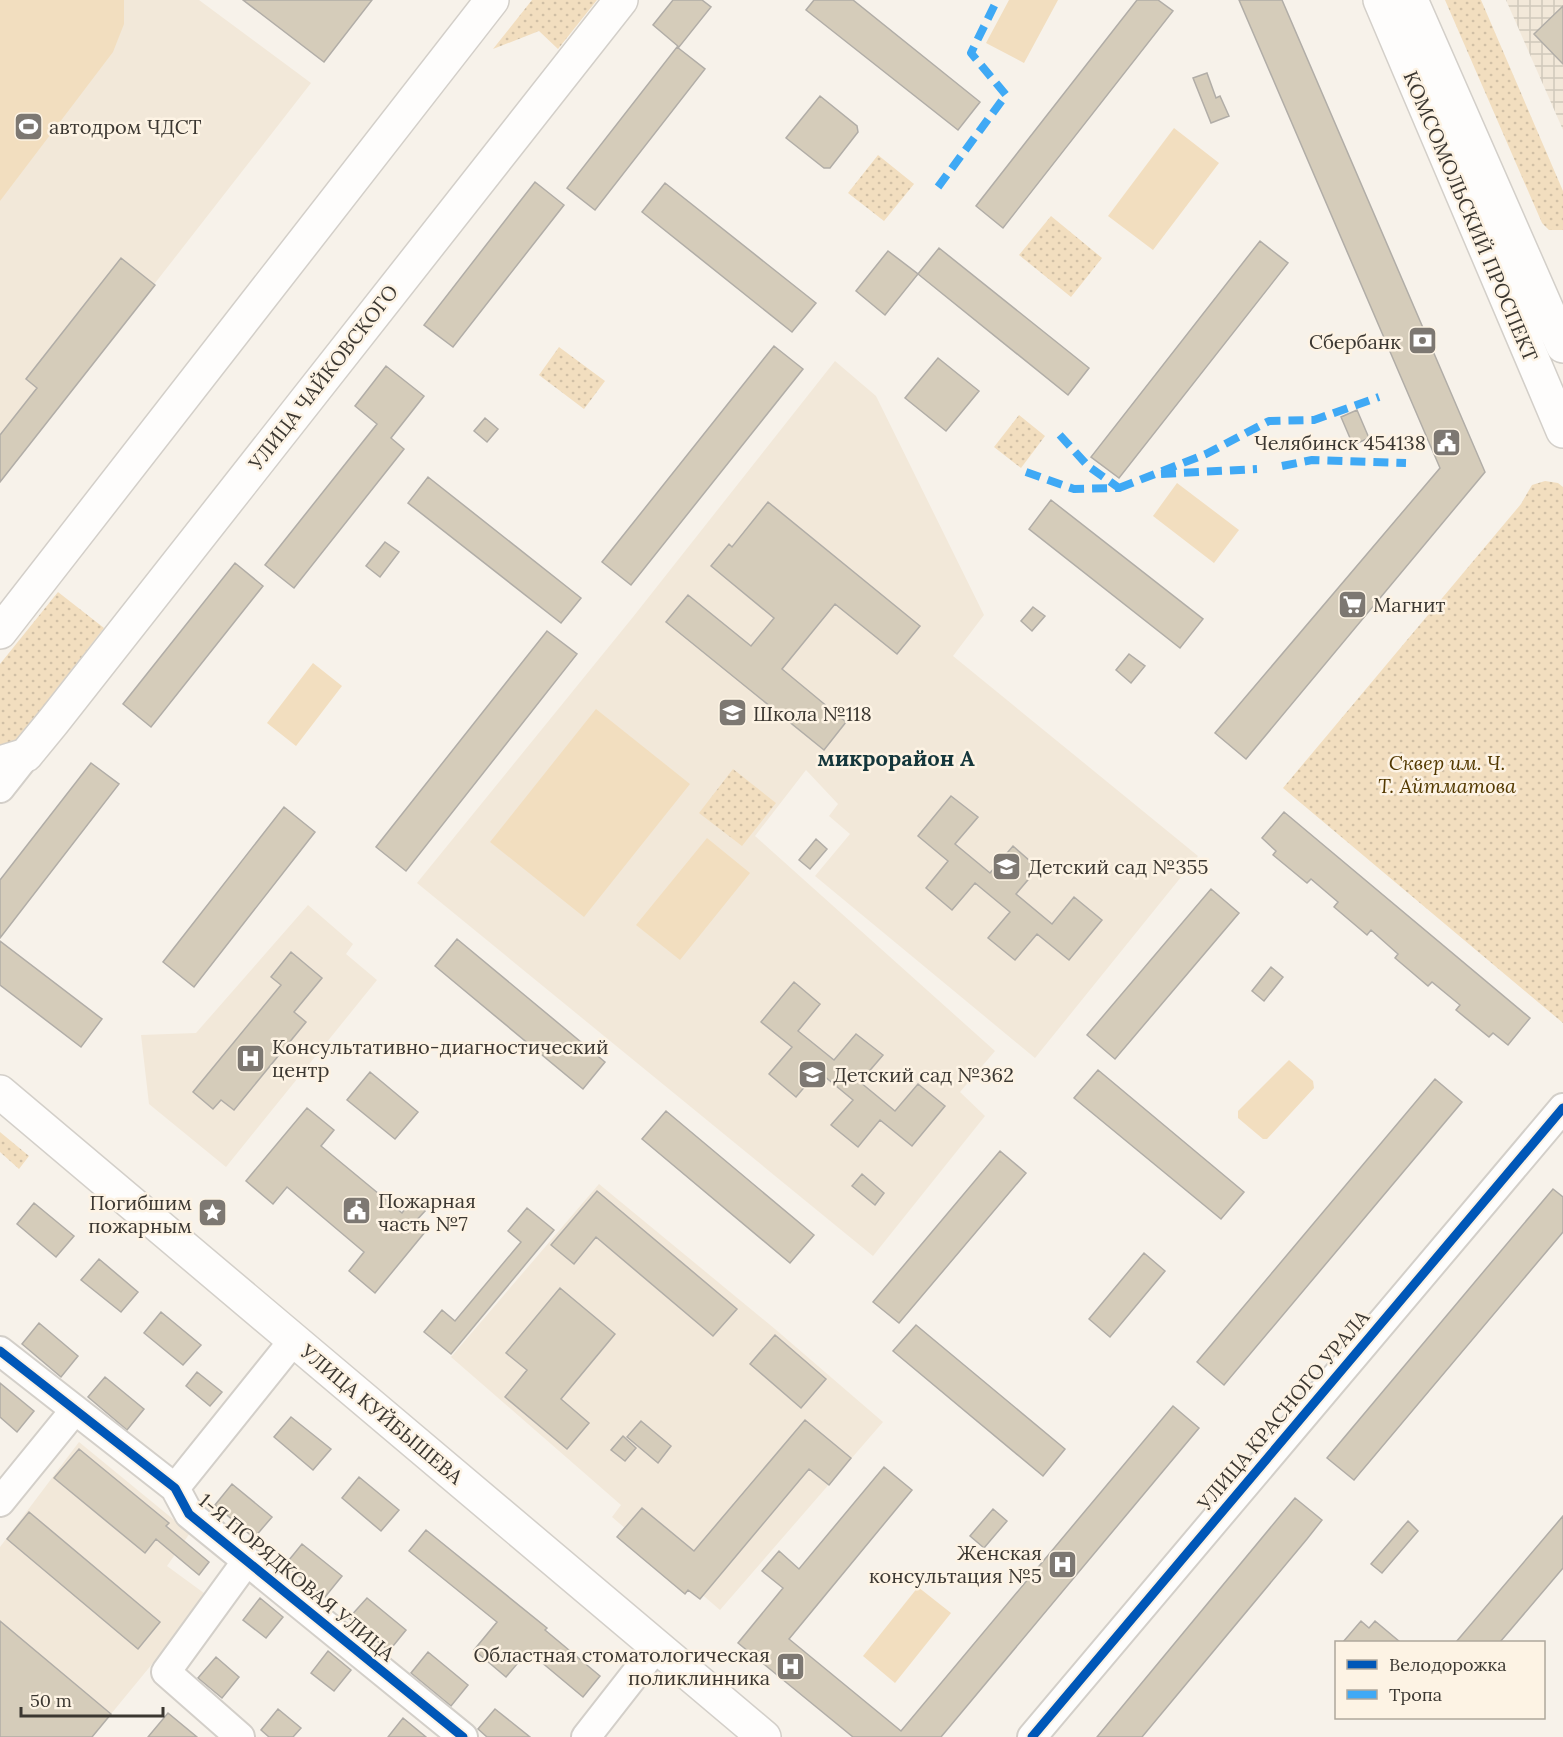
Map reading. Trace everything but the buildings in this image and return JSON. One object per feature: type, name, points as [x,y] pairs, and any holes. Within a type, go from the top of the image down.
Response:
[{"type":"main road","points":[[0,632],[492,0]]},
{"type":"main road","name":"УЛИЦА ЧАЙКОВСКОГО","points":[[13,759],[621,0]]},
{"type":"main road","name":"КОМСОМОЛЬСКИЙ ПРОСПЕКТ","points":[[1380,0],[1563,431]]},
{"type":"main road","name":"КОМСОМОЛЬСКИЙ ПРОСПЕКТ","points":[[1411,0],[1563,346]]},
{"type":"main road","name":"УЛИЦА КУЙБЫШЕВА","points":[[0,1092],[289,1346],[652,1653],[764,1737]]},
{"type":"main road","name":"УЛИЦА КУЙБЫШЕВА","points":[[0,1115],[289,1346]]},
{"type":"main road","name":"УЛИЦА КУЙБЫШЕВА","points":[[652,1653],[739,1737]]},
{"type":"street","name":"УЛИЦА ЧАЙКОВСКОГО","points":[[0,788],[13,759]]},
{"type":"street","name":"УЛИЦА КРАСНОГО УРАЛА","points":[[1032,1737],[1563,1108]]},
{"type":"street","points":[[175,1488],[289,1346]]},
{"type":"street","name":"1-Я ПОРЯДКОВАЯ УЛИЦА","points":[[0,1351],[175,1488],[189,1514],[463,1737]]},
{"type":"street","points":[[0,1502],[74,1411]]},
{"type":"street","points":[[240,1737],[166,1672],[246,1562]]},
{"type":"street","points":[[586,1737],[652,1653]]},
{"type":"shaded area","points":[[0,0],[199,0],[311,83],[0,482]]},
{"type":"shaded area","points":[[1506,0],[1563,0],[1563,130]]},
{"type":"shaded area","points":[[835,361],[876,396],[984,615],[953,656],[1198,856],[1035,1058],[815,876],[850,834],[829,816],[838,804],[806,770],[755,836],[995,1051],[960,1092],[985,1116],[873,1256],[417,883],[633,617]]},
{"type":"shaded area","points":[[308,905],[353,944],[346,954],[377,980],[226,1167],[149,1104],[141,1035],[196,1033]]},
{"type":"shaded area","points":[[599,1184],[775,1329],[883,1422],[720,1610],[612,1517],[621,1505],[451,1357]]},
{"type":"shaded area","points":[[79,1442],[190,1533],[167,1566],[208,1596],[111,1714],[0,1621],[0,1547]]},
{"type":"green space","name":"автодром ЧДСТ","points":[[0,0],[124,0],[124,24],[113,52],[0,201]]},
{"type":"green space","points":[[532,0],[597,0],[558,49],[539,31],[493,49]]},
{"type":"green space","points":[[1009,0],[1058,0],[1024,63],[986,43]]},
{"type":"green space","points":[[1445,0],[1481,0],[1563,191],[1563,230],[1549,230],[1542,223]]},
{"type":"green space","points":[[1174,128],[1219,163],[1153,250],[1108,216]]},
{"type":"green space","points":[[878,155],[914,184],[884,221],[848,193]]},
{"type":"green space","points":[[1051,216],[1102,258],[1071,297],[1019,255]]},
{"type":"green space","points":[[559,347],[605,381],[584,409],[539,375]]},
{"type":"green space","points":[[1019,415],[1045,436],[1021,468],[994,447]]},
{"type":"green space","name":"Сквер им. Ч. Т. Айтматова","points":[[1545,481],[1558,483],[1563,487],[1563,1023],[1283,788],[1521,504],[1532,485]]},
{"type":"green space","points":[[1177,483],[1239,530],[1214,563],[1153,516]]},
{"type":"green space","points":[[58,592],[104,628],[15,743],[0,747],[0,664]]},
{"type":"green space","points":[[313,663],[342,686],[296,746],[267,723]]},
{"type":"green space","points":[[596,709],[690,784],[584,917],[490,842]]},
{"type":"green space","points":[[733,769],[776,803],[742,846],[699,813]]},
{"type":"green space","points":[[707,838],[750,873],[680,960],[636,925]]},
{"type":"green space","points":[[1289,1060],[1313,1081],[1314,1088],[1267,1139],[1263,1139],[1238,1118],[1238,1111]]},
{"type":"green space","points":[[0,1132],[29,1156],[19,1169],[0,1152]]},
{"type":"green space","points":[[918,1587],[951,1613],[895,1683],[863,1656]]},
{"type":"marked path","points":[[938,187],[1006,95],[971,53],[997,0]]},
{"type":"marked path","points":[[1119,488],[1206,454],[1269,421],[1314,420],[1379,397]]},
{"type":"marked path","points":[[1026,472],[1074,489],[1119,488],[1088,466],[1057,432]]},
{"type":"marked path","points":[[1282,466],[1312,460],[1406,463]]},
{"type":"marked path","points":[[1161,474],[1257,469]]},
{"type":"cycle path","points":[[1032,1737],[1563,1108]]},
{"type":"cycle path","points":[[0,1351],[175,1488],[189,1514],[463,1737]]},
{"type":"place","name":"автодром ЧДСТ","points":[[28,126]]},
{"type":"place","name":"Сбербанк","points":[[1422,341]]},
{"type":"place","name":"Челябинск 454138","points":[[1447,442]]},
{"type":"place","name":"Магнит","points":[[1352,604]]},
{"type":"place","name":"Школа №118","points":[[732,713]]},
{"type":"place","name":"Детский сад №355","points":[[1007,866]]},
{"type":"place","name":"Консультативно-диагностический центр","points":[[251,1058]]},
{"type":"place","name":"Детский сад №362","points":[[812,1074]]},
{"type":"place","name":"Пожарная часть №7","points":[[357,1211]]},
{"type":"place","name":"Погибшим пожарным","points":[[213,1213]]},
{"type":"place","name":"Женская консультация №5","points":[[1063,1564]]},
{"type":"place","name":"Областная стоматологическая поликлинника","points":[[791,1666]]},
{"type":"district","name":"микрорайон А","points":[[896,758]]}]
